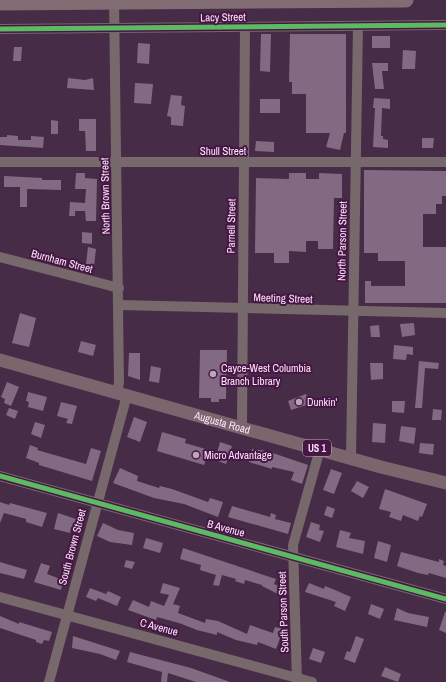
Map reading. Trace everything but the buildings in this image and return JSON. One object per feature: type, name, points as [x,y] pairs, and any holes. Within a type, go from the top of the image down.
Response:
[{"type":"highway","points":[[6,3],[36,0]]},
{"type":"highway","points":[[6,3],[406,0]]},
{"type":"main road","name":"Augusta Road","points":[[0,360],[446,483]]},
{"type":"street","name":"North Brown Street","points":[[114,1],[119,288],[119,383],[122,394]]},
{"type":"street","name":"Lacy Street","points":[[0,29],[446,25]]},
{"type":"street","name":"Parnell Street","points":[[242,427],[245,26]]},
{"type":"street","name":"North Parson Street","points":[[351,458],[358,26]]},
{"type":"street","name":"Shull Street","points":[[0,162],[446,162]]},
{"type":"street","name":"Burnham Street","points":[[0,257],[119,288]]},
{"type":"street","name":"Meeting Street","points":[[119,305],[354,312],[446,313]]},
{"type":"street","name":"South Brown Street","points":[[49,682],[97,503],[122,394]]},
{"type":"street","name":"South Parson Street","points":[[297,680],[294,545],[320,449]]},
{"type":"street","name":"B Avenue","points":[[0,476],[446,599]]},
{"type":"street","name":"C Avenue","points":[[0,597],[297,680],[312,682]]},
{"type":"cycle path","points":[[0,29],[446,25]]},
{"type":"cycle path","points":[[0,476],[446,599]]},
{"type":"place","name":"Cayce-West Columbia Branch Library","points":[[213,374]]},
{"type":"place","name":"Dunkin'","points":[[299,402]]},
{"type":"place","name":"Micro Advantage","points":[[196,455]]}]
